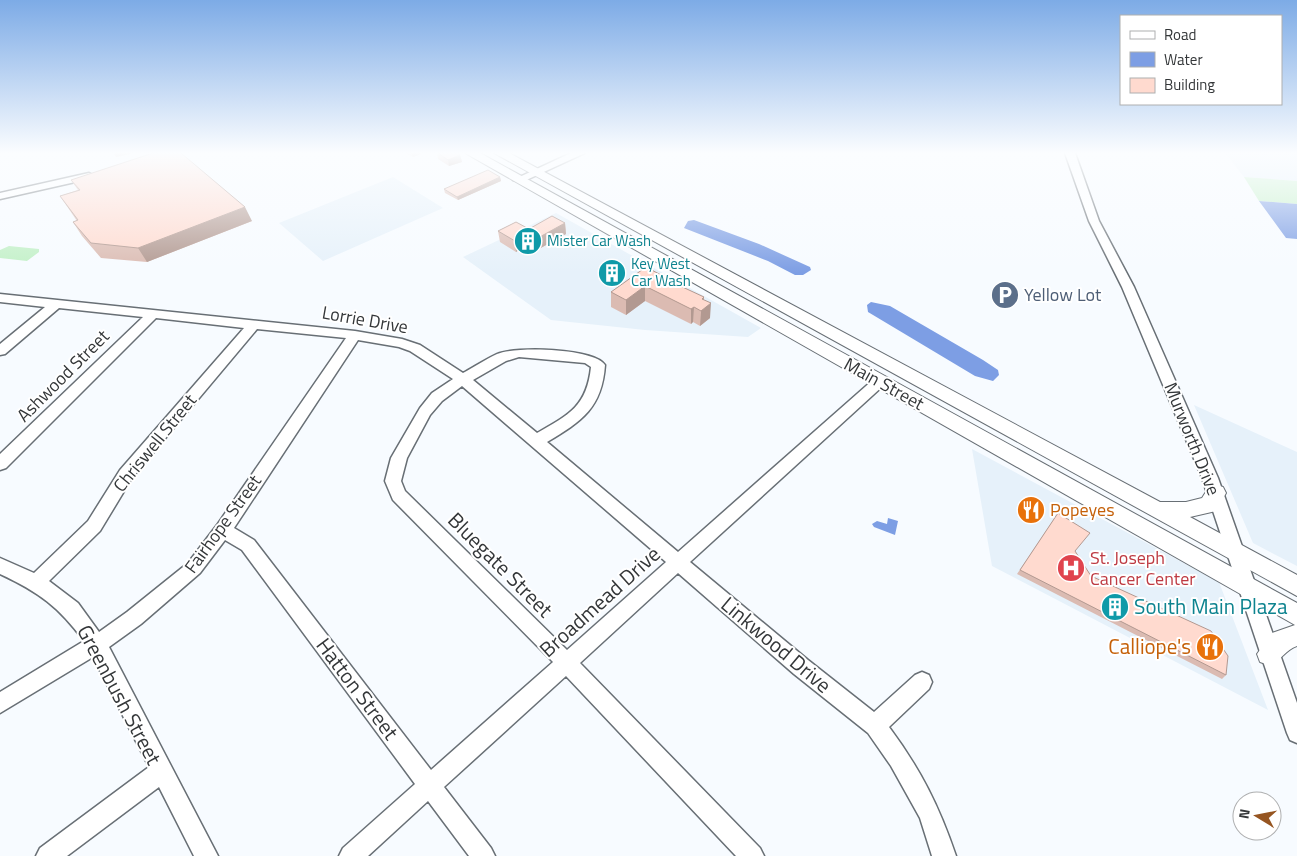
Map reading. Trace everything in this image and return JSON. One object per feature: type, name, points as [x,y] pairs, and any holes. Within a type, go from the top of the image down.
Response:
[{"type":"main road","name":"Main Street","points":[[541,193],[1297,615]]},
{"type":"main road","name":"Main Street","points":[[575,193],[1297,586]]},
{"type":"main road","points":[[701,282],[717,272]]},
{"type":"main road","points":[[784,329],[800,317]]},
{"type":"main road","points":[[879,382],[896,369]]},
{"type":"main road","points":[[1156,510],[1199,508],[1209,504],[1216,493]]},
{"type":"main road","points":[[1269,654],[1280,641],[1297,635]]},
{"type":"street","points":[[0,196],[13,193]]},
{"type":"street","name":"Murworth Drive","points":[[1084,193],[1089,208],[1132,296],[1216,493],[1297,733]]},
{"type":"street","name":"Lorrie Drive","points":[[0,298],[355,335],[402,343],[415,348],[463,379],[679,563]]},
{"type":"street","points":[[0,351],[56,304]]},
{"type":"street","name":"Ashwood Street","points":[[0,464],[153,314]]},
{"type":"street","name":"Chriswell Street","points":[[36,582],[81,541],[94,526],[126,474],[254,324]]},
{"type":"street","name":"Fairhope Street","points":[[0,703],[97,644],[134,618],[194,568],[223,530],[355,335]]},
{"type":"street","name":"Bluegate Street","points":[[536,441],[581,415],[589,404],[598,374],[598,365],[588,359],[519,353],[502,357],[463,379],[437,397],[425,412],[399,458],[393,480],[399,496],[567,663],[752,856]]},
{"type":"street","name":"Broadmead Drive","points":[[351,856],[879,382]]},
{"type":"street","name":"Hatton Street","points":[[223,530],[248,545],[483,856]]},
{"type":"street","name":"Linkwood Drive","points":[[679,563],[875,726],[899,758],[930,813],[944,856]]},
{"type":"street","name":"Greenbush Street","points":[[0,566],[36,582],[72,609],[97,644],[161,772],[206,856]]},
{"type":"street","points":[[875,726],[922,682]]},
{"type":"street","points":[[48,856],[161,772]]},
{"type":"shaded area","points":[[353,193],[419,193],[443,208],[323,261],[279,223]]},
{"type":"shaded area","points":[[556,213],[761,328],[748,337],[645,330],[551,320],[463,257]]},
{"type":"shaded area","points":[[1194,405],[1297,452],[1297,566],[1253,543]]},
{"type":"shaded area","points":[[972,449],[1219,582],[1268,710],[992,566]]},
{"type":"green space","points":[[1254,193],[1297,193],[1297,204],[1259,201]]},
{"type":"green space","points":[[9,246],[39,249],[39,252],[27,261],[0,258],[0,250]]},
{"type":"water","points":[[1259,201],[1297,204],[1297,239],[1286,238]]},
{"type":"water","points":[[694,220],[759,244],[810,267],[811,270],[803,275],[795,275],[768,261],[684,228],[688,221]]},
{"type":"water","points":[[871,302],[890,306],[983,360],[998,370],[999,375],[993,381],[975,376],[868,312],[867,305]]},
{"type":"water","points":[[888,518],[898,521],[895,535],[874,527],[872,524],[877,521],[887,524]]},
{"type":"building","points":[[70,193],[228,193],[245,207],[138,248],[91,243],[73,222],[78,220],[60,196]]},
{"type":"building","points":[[450,193],[466,193],[457,197]]},
{"type":"building","points":[[552,216],[565,223],[527,244],[518,239],[515,241],[498,231],[516,222],[529,229]]},
{"type":"building","points":[[646,267],[663,276],[661,277],[704,297],[702,299],[711,303],[701,311],[694,307],[691,309],[645,286],[626,300],[611,292]]},
{"type":"building","name":"South Main Plaza","points":[[1058,513],[1090,533],[1075,551],[1091,576],[1211,631],[1228,656],[1226,675],[1020,570]]},
{"type":"place","name":"Mister Car Wash","points":[[528,241]]},
{"type":"place","name":"Key West Car Wash","points":[[612,273]]},
{"type":"place","name":"Yellow Lot","points":[[1005,295]]},
{"type":"place","name":"Popeyes","points":[[1031,510]]},
{"type":"place","name":"St. Joseph Cancer Center","points":[[1071,568]]},
{"type":"place","name":"South Main Plaza","points":[[1115,607]]},
{"type":"place","name":"Calliope's","points":[[1210,647]]}]
